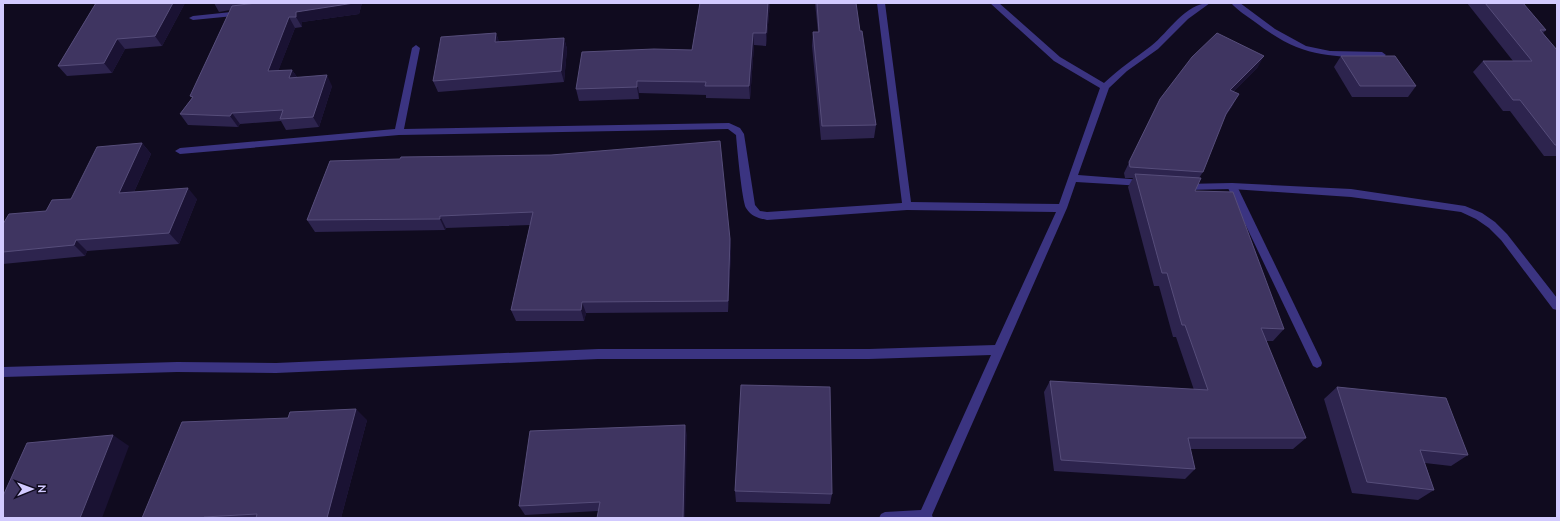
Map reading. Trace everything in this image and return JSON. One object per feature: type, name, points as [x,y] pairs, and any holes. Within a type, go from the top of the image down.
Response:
[{"type":"street","points":[[881,3],[907,206]]},
{"type":"street","points":[[994,3],[1057,58],[1105,87]]},
{"type":"street","points":[[885,518],[925,517],[1062,208],[1105,87],[1124,69],[1155,47],[1186,17],[1206,3]]},
{"type":"street","points":[[1235,3],[1283,38],[1300,47],[1315,51],[1382,55]]},
{"type":"street","points":[[192,18],[252,12]]},
{"type":"street","points":[[399,132],[416,48]]},
{"type":"street","points":[[180,150],[399,132],[728,126],[735,128],[740,134],[750,206],[757,214],[767,216],[907,206],[1062,208]]},
{"type":"street","points":[[1073,178],[1154,184]]},
{"type":"street","points":[[1176,186],[1232,186],[1351,193],[1462,209],[1479,216],[1492,225],[1504,237],[1557,306]]},
{"type":"street","points":[[1232,186],[1317,363]]},
{"type":"street","points":[[3,372],[177,367],[276,368],[598,354],[869,354],[999,350]]},
{"type":"building","points":[[96,3],[173,3],[155,36],[117,39],[104,63],[58,66]]},
{"type":"building","points":[[256,3],[354,3],[296,12],[296,17],[289,17],[268,71],[292,70],[289,78],[327,75],[313,117],[280,119],[283,110],[232,113],[230,116],[180,114],[193,97],[190,96],[232,6]]},
{"type":"building","points":[[700,3],[768,3],[766,33],[753,33],[749,86],[705,86],[706,82],[637,81],[637,87],[576,89],[582,52],[654,49],[692,50]]},
{"type":"building","points":[[817,3],[856,3],[860,31],[862,31],[876,125],[822,126],[813,32],[819,32]]},
{"type":"building","points":[[1485,3],[1523,3],[1546,30],[1540,30],[1557,50],[1557,145],[1555,145],[1520,100],[1513,100],[1483,61],[1532,61]]},
{"type":"building","points":[[496,33],[495,42],[564,38],[561,71],[433,81],[441,37]]},
{"type":"building","points":[[1217,33],[1264,56],[1230,90],[1239,94],[1226,114],[1203,172],[1130,167],[1129,162],[1160,99],[1192,57]]},
{"type":"building","points":[[1341,56],[1395,56],[1416,86],[1360,86]]},
{"type":"building","points":[[720,141],[730,239],[728,301],[582,302],[581,310],[511,310],[533,212],[440,216],[440,219],[307,220],[330,161],[400,159],[401,157],[551,155]]},
{"type":"building","points":[[142,143],[119,193],[188,188],[169,233],[76,240],[74,245],[3,252],[3,224],[9,214],[46,211],[52,200],[71,199],[97,147]]},
{"type":"building","points":[[1135,174],[1201,178],[1195,191],[1233,192],[1284,329],[1261,328],[1306,438],[1188,438],[1195,469],[1061,460],[1050,381],[1208,390],[1185,325],[1182,325],[1167,273],[1162,273]]},
{"type":"building","points":[[741,385],[830,387],[832,494],[735,491]]},
{"type":"building","points":[[1337,387],[1446,398],[1468,455],[1420,450],[1434,490],[1367,482]]},
{"type":"building","points":[[356,409],[327,518],[256,518],[257,514],[204,518],[142,518],[182,422],[288,418],[290,412]]},
{"type":"building","points":[[685,425],[683,518],[597,518],[600,502],[519,506],[530,431]]},
{"type":"building","points":[[113,435],[80,518],[3,518],[3,496],[27,443]]}]
